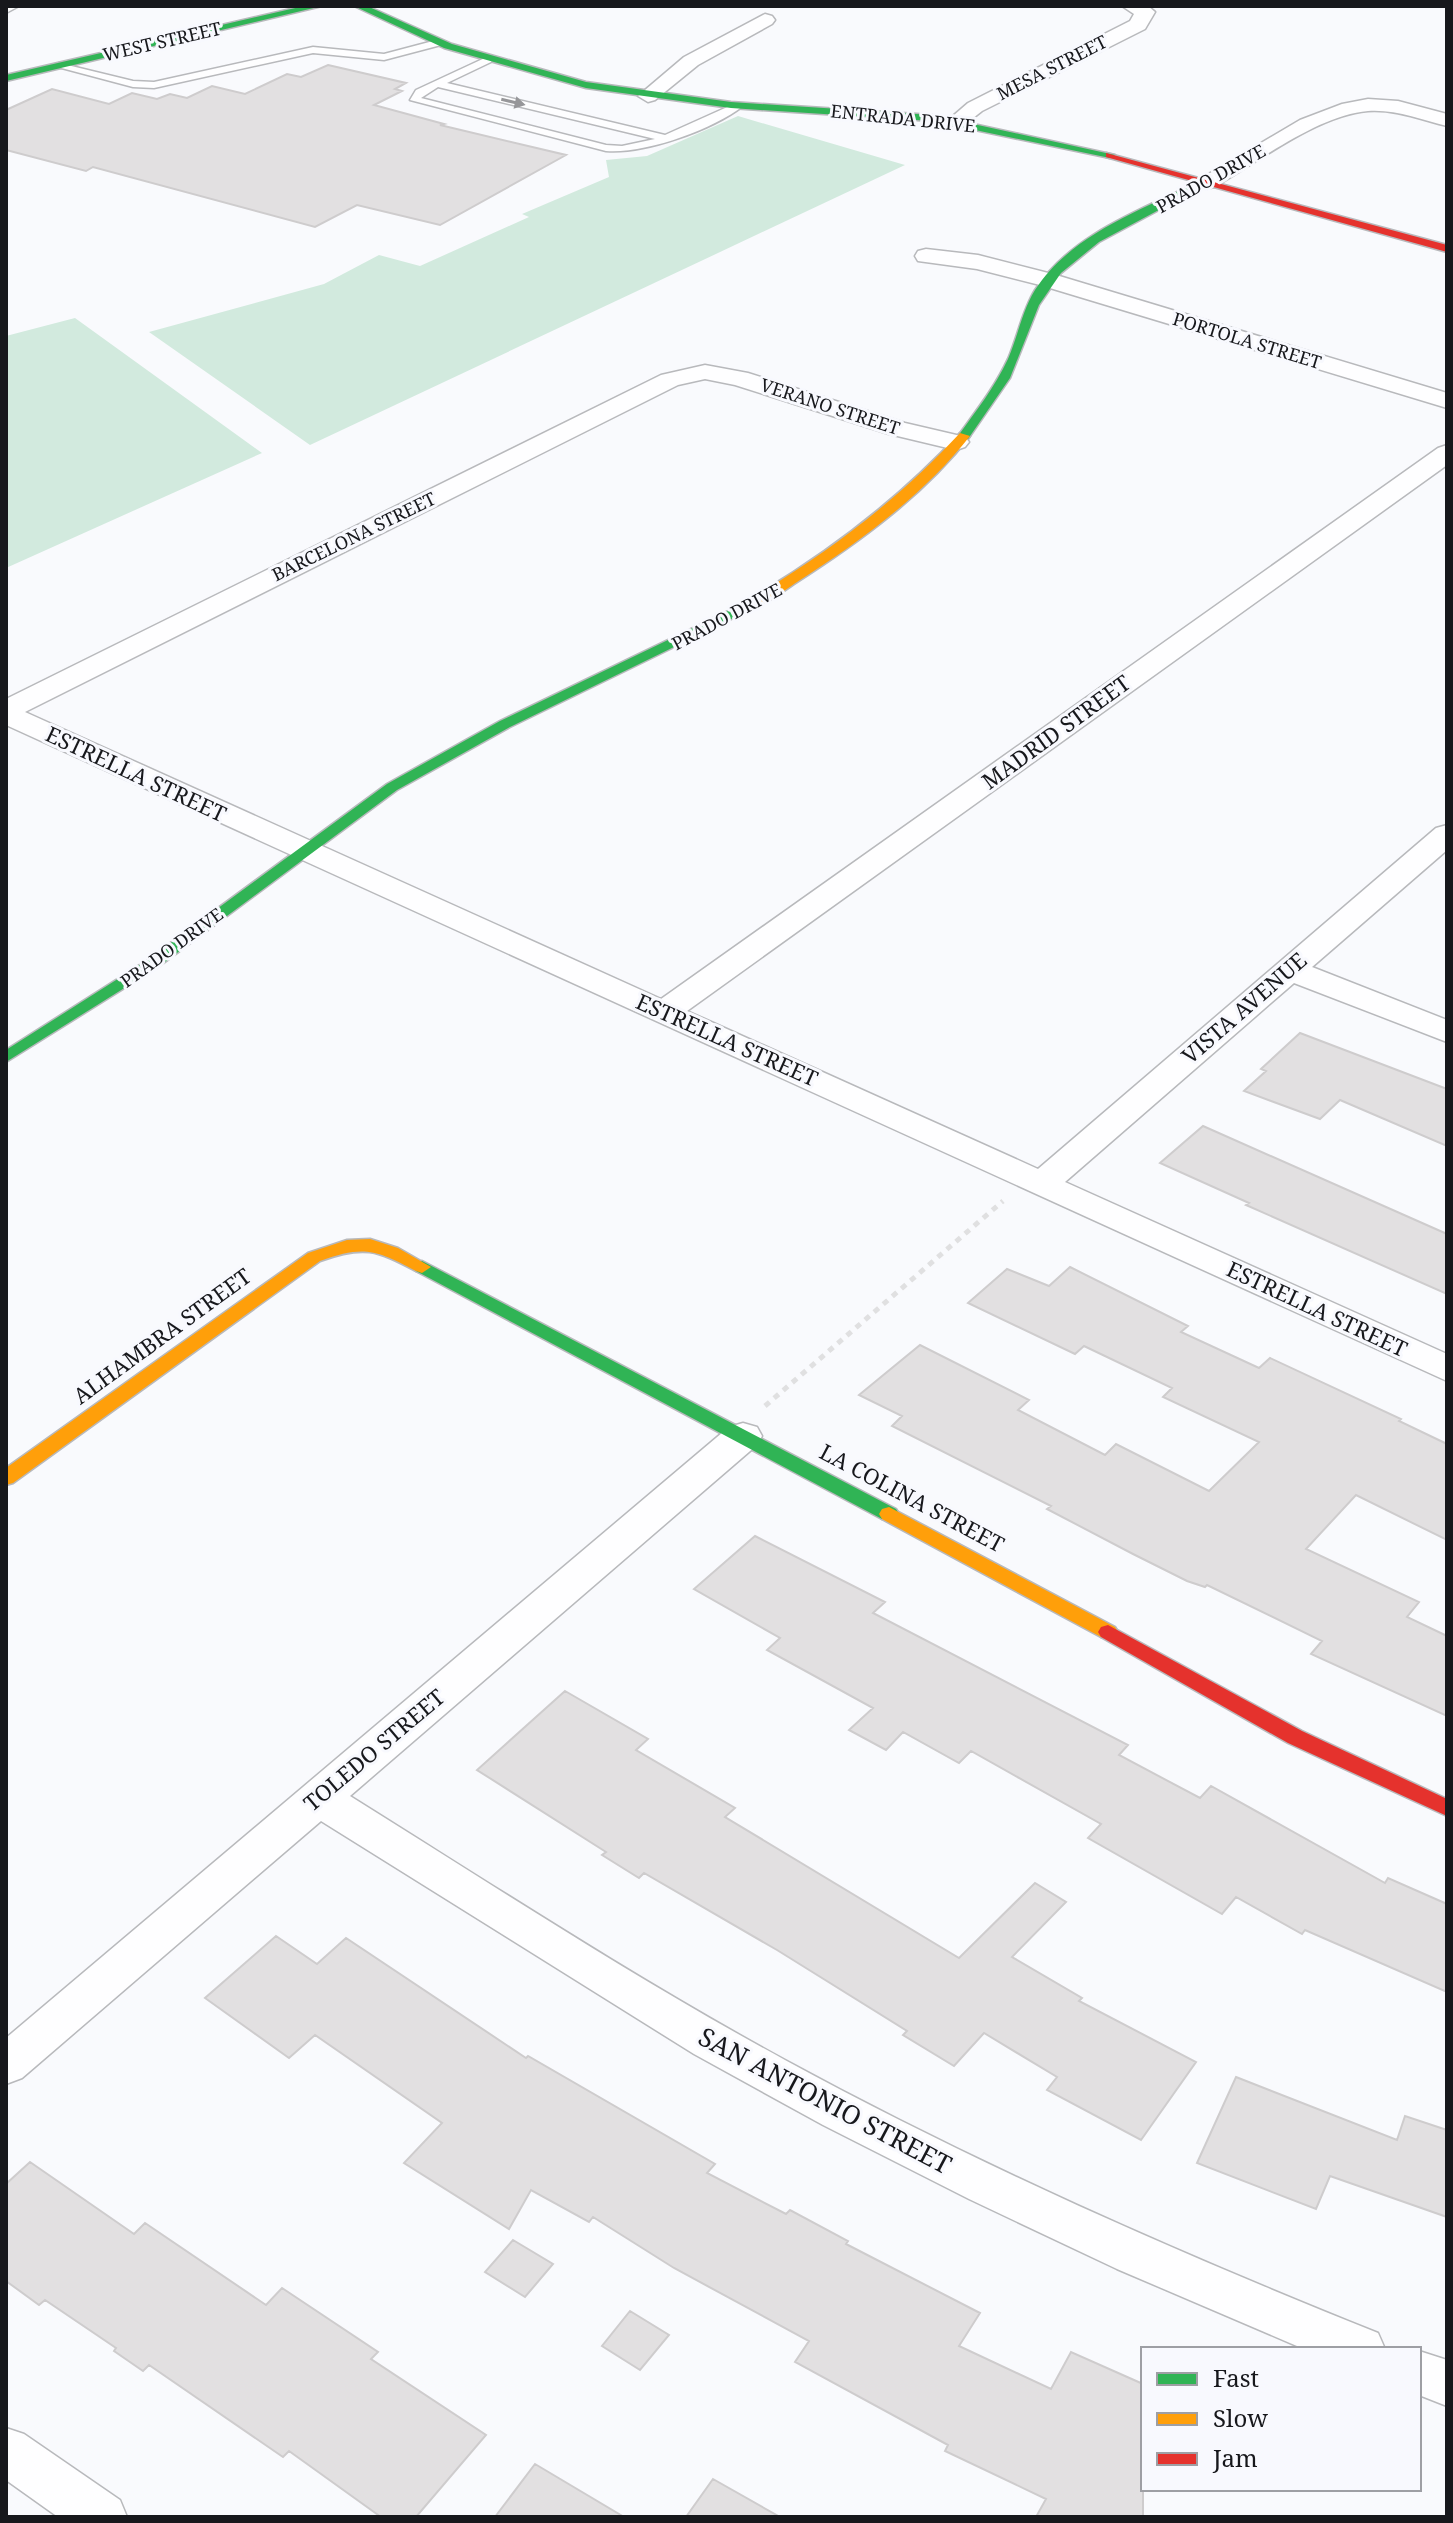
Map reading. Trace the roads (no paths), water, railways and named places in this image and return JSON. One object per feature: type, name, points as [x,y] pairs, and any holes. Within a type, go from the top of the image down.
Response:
[{"type":"street","name":"WEST STREET","points":[[6,78],[317,6]]},
{"type":"street","name":"ENTRADA DRIVE","points":[[359,6],[437,43],[544,76],[648,96],[956,122],[1093,151],[1447,249]]},
{"type":"street","name":"MESA STREET","points":[[956,122],[975,107],[1138,25],[1139,9]]},
{"type":"street","points":[[648,96],[691,61],[765,20]]},
{"type":"street","name":"PRADO DRIVE","points":[[6,1057],[97,1002],[172,950],[302,850],[393,786],[483,735],[689,639],[778,590],[848,544],[901,501],[988,405],[1014,360],[1027,315],[1048,280],[1078,252],[1338,110],[1368,105],[1395,107],[1447,120]]},
{"type":"street","name":"PORTOLA STREET","points":[[926,256],[978,262],[1048,280],[1447,401]]},
{"type":"street","name":"VERANO STREET","points":[[705,372],[739,378],[898,429],[956,442]]},
{"type":"street","name":"BARCELONA STREET","points":[[6,712],[670,380],[705,372]]},
{"type":"street","name":"MADRID STREET","points":[[664,1012],[1447,453]]},
{"type":"street","name":"ESTRELLA STREET","points":[[6,712],[302,850],[1043,1183],[1447,1369]]},
{"type":"street","name":"VISTA AVENUE","points":[[1043,1183],[1447,834]]},
{"type":"street","points":[[1289,969],[1447,1032]]},
{"type":"street","name":"LA COLINA STREET","points":[[351,1243],[367,1242],[391,1249],[753,1422],[1002,1573],[1295,1737],[1447,1808]]},
{"type":"street","name":"ALHAMBRA STREET","points":[[6,1478],[314,1257],[351,1243]]},
{"type":"street","name":"TOLEDO STREET","points":[[6,2065],[753,1422]]},
{"type":"street","name":"SAN ANTONIO STREET","points":[[319,1798],[647,2004],[856,2120],[1138,2255],[1355,2347]]},
{"type":"street","points":[[1421,2374],[1447,2383]]},
{"type":"street","points":[[6,2451],[101,2517]]},
{"type":"lane","points":[[59,66],[119,81],[143,85],[165,84],[305,51],[328,50],[384,57],[437,43]]},
{"type":"lane","points":[[487,60],[418,94],[415,100],[613,150],[637,149],[738,106]]},
{"type":"lane","points":[[438,84],[663,138]]}]
